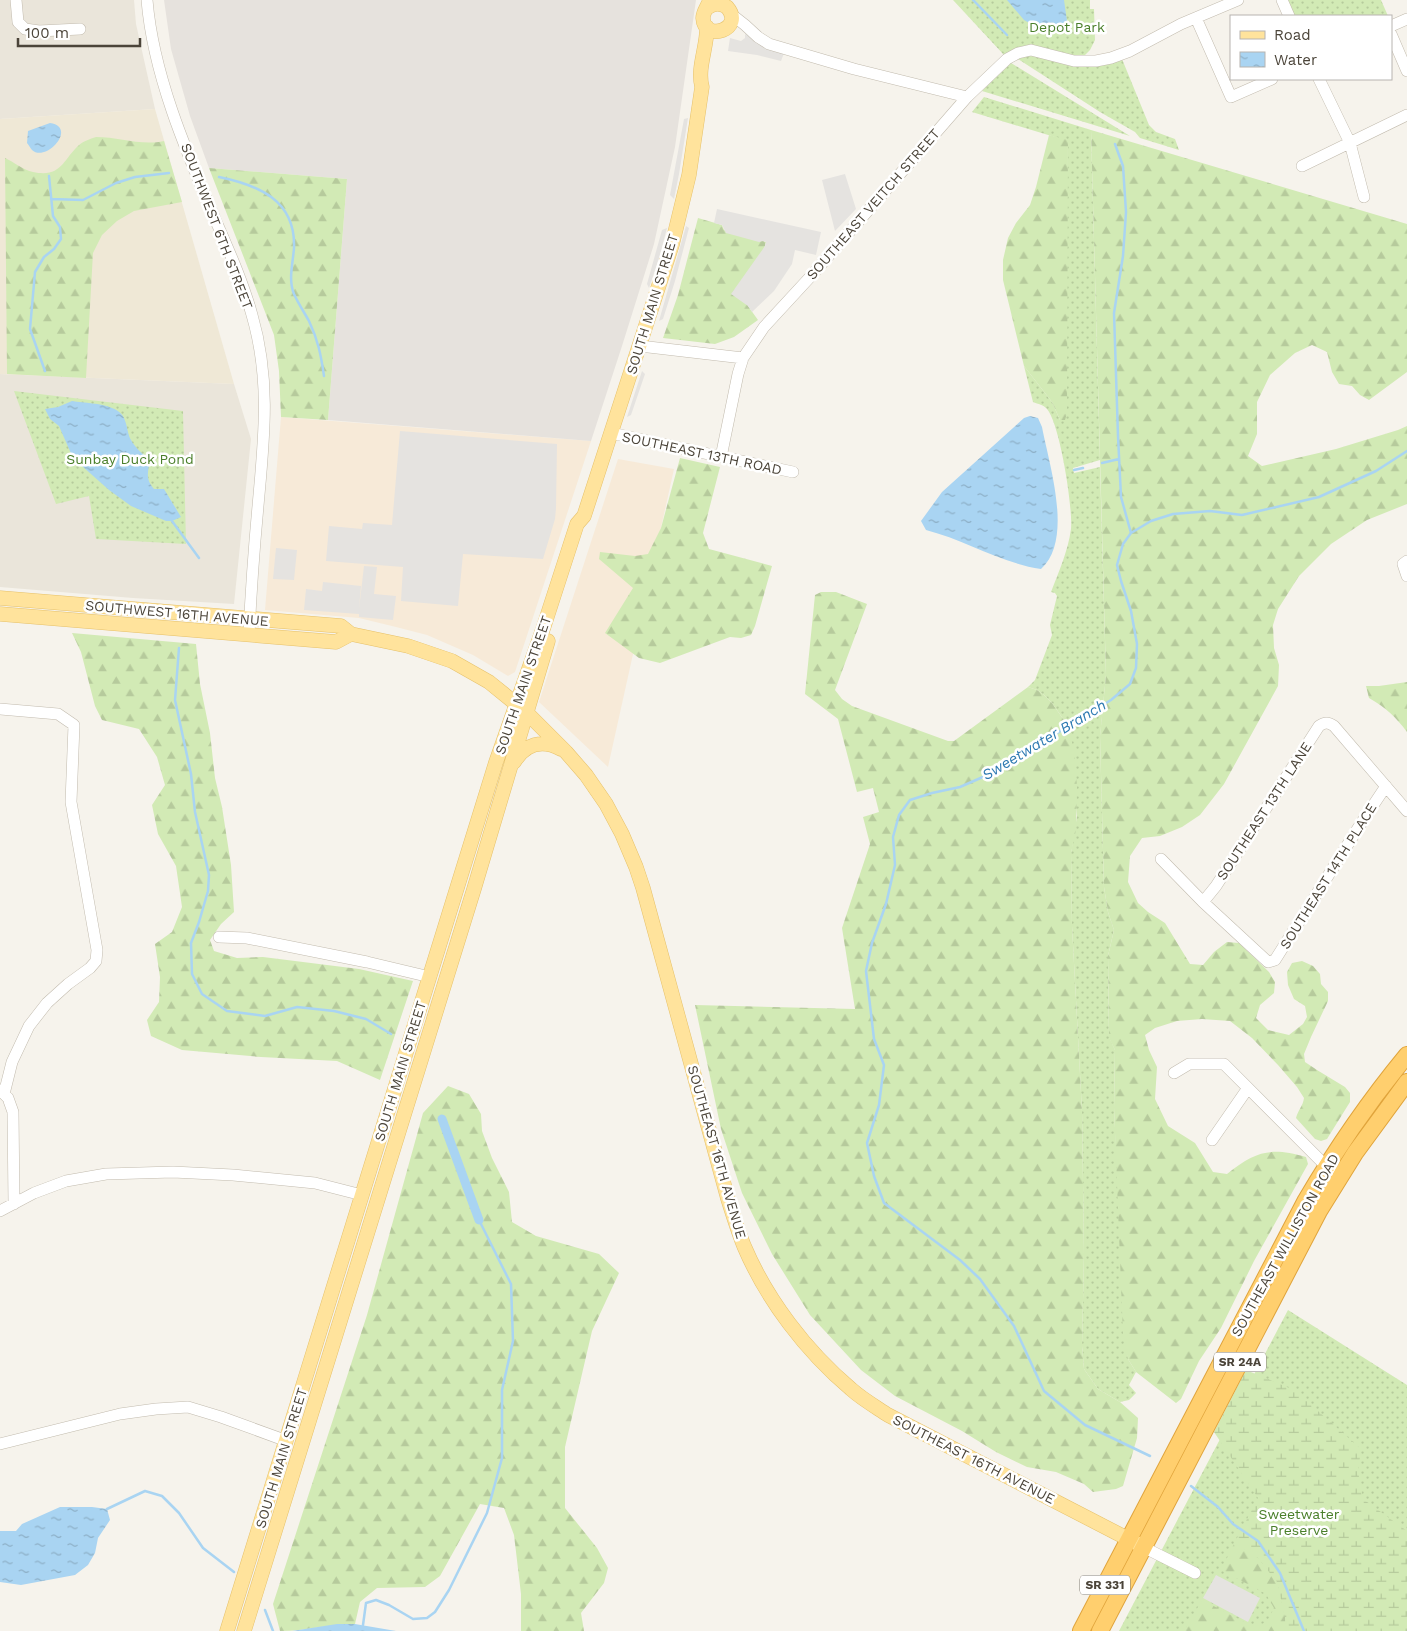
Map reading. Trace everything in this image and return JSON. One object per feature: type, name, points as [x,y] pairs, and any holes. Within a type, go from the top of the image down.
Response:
[{"type":"highway","name":"SOUTHEAST WILLISTON ROAD","points":[[1081,1631],[1290,1229],[1326,1166],[1372,1100],[1407,1055]]},
{"type":"highway","points":[[1393,1073],[1406,1082]]},
{"type":"highway","name":"SOUTHEAST WILLISTON ROAD","points":[[1100,1631],[1299,1247],[1338,1179],[1406,1082]]},
{"type":"main road","points":[[719,5],[731,22],[724,30],[714,32],[707,27],[703,20],[703,15],[719,5]]},
{"type":"main road","name":"SOUTH MAIN STREET","points":[[702,88],[699,78],[707,27]]},
{"type":"main road","name":"SOUTH MAIN STREET","points":[[227,1631],[458,881],[586,526],[584,516],[672,244],[686,187],[702,88],[707,79],[713,46],[724,30]]},
{"type":"main road","name":"SOUTHWEST 16TH AVENUE","points":[[0,598],[341,626],[351,634],[408,646],[452,662],[489,682],[521,708]]},
{"type":"main road","name":"SOUTHWEST 16TH AVENUE","points":[[0,614],[336,642],[351,634]]},
{"type":"main road","name":"SOUTH MAIN STREET","points":[[244,1631],[474,889],[509,770],[521,708]]},
{"type":"main road","name":"SOUTHEAST 16TH AVENUE","points":[[521,708],[566,752],[586,775],[606,804],[622,834],[636,867],[728,1199],[740,1236],[762,1283],[786,1318],[817,1357],[838,1377],[852,1390],[888,1415],[1144,1547]]},
{"type":"main road","points":[[509,770],[523,751],[537,744],[551,745],[566,752]]},
{"type":"main road","points":[[458,881],[474,889]]},
{"type":"main road","points":[[430,976],[444,982]]},
{"type":"main road","points":[[362,1195],[377,1202]]},
{"type":"main road","points":[[286,1441],[302,1447]]},
{"type":"street","points":[[16,0],[18,22],[25,29],[39,31],[80,29]]},
{"type":"street","name":"SOUTHWEST 6TH STREET","points":[[147,0],[159,70],[192,165],[238,273],[252,315],[262,361],[266,394],[264,441],[249,634]]},
{"type":"street","points":[[1238,0],[1196,18],[1230,97],[1270,80]]},
{"type":"street","points":[[1282,0],[1290,15]]},
{"type":"street","points":[[719,5],[765,42],[774,46],[854,69],[967,97]]},
{"type":"street","name":"SOUTHEAST VEITCH STREET","points":[[721,457],[743,358],[764,327],[967,97],[1011,57],[1018,53],[1032,50],[1074,61],[1096,61],[1130,51],[1196,18]]},
{"type":"street","points":[[1392,26],[1407,19]]},
{"type":"street","points":[[724,30],[735,29],[755,34]]},
{"type":"street","points":[[1392,36],[1407,71]]},
{"type":"street","points":[[1319,80],[1350,143],[1364,197]]},
{"type":"street","points":[[1302,166],[1407,115]]},
{"type":"street","points":[[640,346],[743,358]]},
{"type":"street","name":"SOUTHEAST 13TH ROAD","points":[[611,433],[793,472]]},
{"type":"street","points":[[0,709],[58,714],[74,725],[71,802],[97,950],[96,961],[90,968],[47,1002],[29,1026],[12,1062],[2,1092],[8,1098],[13,1112],[14,1204]]},
{"type":"street","name":"SOUTHEAST 13TH LANE","points":[[1203,902],[1216,886],[1319,726],[1326,722],[1334,726],[1386,786]]},
{"type":"street","points":[[1386,786],[1407,811]]},
{"type":"street","name":"SOUTHEAST 14TH PLACE","points":[[1203,902],[1268,962],[1275,960],[1386,786]]},
{"type":"street","points":[[1161,858],[1203,902]]},
{"type":"street","points":[[219,937],[247,938],[430,976]]},
{"type":"street","points":[[1174,1074],[1189,1064],[1224,1064],[1338,1179]]},
{"type":"street","points":[[1212,1140],[1248,1088]]},
{"type":"street","points":[[0,1212],[34,1193],[66,1180],[116,1173],[173,1172],[232,1175],[315,1183],[362,1195]]},
{"type":"street","points":[[0,1444],[120,1414],[188,1407],[222,1417],[286,1441]]},
{"type":"street","name":"SOUTHEAST 16TH AVENUE","points":[[1144,1547],[1195,1573]]},
{"type":"shaded area","points":[[0,0],[134,0],[136,24],[155,109],[0,119]]},
{"type":"shaded area","points":[[164,0],[696,0],[675,147],[654,244],[591,441],[328,420],[347,179],[209,168],[190,116],[171,49]]},
{"type":"shaded area","points":[[745,34],[765,46],[784,53],[781,61],[728,51],[730,38],[741,41],[745,38]]},
{"type":"shaded area","points":[[155,109],[234,384],[0,374],[0,119]]},
{"type":"shaded area","points":[[688,118],[674,199],[670,195],[684,119]]},
{"type":"shaded area","points":[[845,174],[856,209],[835,231],[822,180]]},
{"type":"shaded area","points":[[717,209],[821,232],[816,255],[795,250],[792,264],[774,291],[752,312],[748,306],[731,294],[766,242],[759,242],[726,233],[722,225],[714,223]]},
{"type":"shaded area","points":[[686,226],[689,228],[675,281],[663,319],[659,321]]},
{"type":"shaded area","points":[[667,228],[649,288],[647,284],[662,230]]},
{"type":"shaded area","points":[[642,371],[645,374],[631,415],[627,417]]},
{"type":"shaded area","points":[[0,374],[234,384],[251,439],[234,604],[0,587]]},
{"type":"shaded area","points":[[281,417],[591,441],[515,672],[508,676],[473,655],[427,635],[396,627],[359,618],[265,610]]},
{"type":"shaded area","points":[[400,431],[557,444],[555,519],[543,559],[463,554],[458,606],[401,601],[403,567],[326,561],[329,526],[362,529],[363,523],[392,525]]},
{"type":"shaded area","points":[[618,459],[674,469],[608,767],[539,702]]},
{"type":"shaded area","points":[[276,548],[297,550],[294,580],[273,579]]},
{"type":"shaded area","points":[[364,566],[377,567],[374,594],[396,596],[393,620],[359,617],[359,614],[304,610],[306,589],[322,591],[323,582],[361,586],[359,609]]},
{"type":"shaded area","points":[[1216,1575],[1260,1598],[1248,1622],[1203,1598]]},
{"type":"green space","name":"Depot Park","points":[[953,0],[1090,0],[1090,9],[1094,9],[1095,40],[1090,50],[1085,55],[1079,57],[1059,53],[1004,55]]},
{"type":"green space","points":[[1287,0],[1381,0],[1388,15],[1294,15]]},
{"type":"green space","points":[[1027,56],[1122,59],[1149,125],[1156,132],[1175,139],[1179,150],[1140,138],[1135,132],[1100,112],[1018,59]]},
{"type":"green space","points":[[1011,63],[1130,136],[982,91]]},
{"type":"green space","points":[[984,97],[1091,130],[1100,460],[1073,468],[1074,473],[1100,467],[1106,675],[1100,737],[1104,887],[1108,912],[1114,930],[1108,956],[1109,1037],[1115,1050],[1114,1110],[1128,1359],[1136,1372],[1129,1385],[1136,1393],[1129,1400],[1120,1402],[1098,1389],[1084,1369],[1082,1346],[1084,1254],[1082,1111],[1072,926],[1071,853],[1077,816],[1066,723],[1044,695],[1028,687],[1035,680],[1052,635],[1050,625],[1057,596],[1051,592],[1065,553],[1071,529],[1068,486],[1057,431],[1047,409],[1033,402],[1024,366],[1052,402],[1060,420],[1068,141],[972,112]]},
{"type":"green space","points":[[1091,130],[1407,224],[1407,372],[1369,400],[1360,395],[1352,386],[1339,384],[1332,372],[1327,352],[1312,345],[1295,353],[1270,375],[1257,402],[1257,434],[1248,456],[1262,466],[1336,449],[1407,426],[1407,504],[1367,520],[1331,544],[1299,576],[1278,609],[1273,625],[1274,648],[1279,665],[1278,686],[1224,784],[1200,815],[1182,827],[1160,836],[1142,838],[1130,856],[1128,882],[1138,903],[1165,923],[1190,964],[1203,965],[1214,952],[1227,942],[1239,943],[1269,972],[1275,982],[1274,993],[1260,1005],[1256,1018],[1268,1030],[1289,1035],[1303,1024],[1307,1017],[1305,1006],[1294,999],[1288,985],[1287,972],[1292,963],[1302,961],[1313,966],[1320,974],[1321,984],[1328,992],[1328,1001],[1304,1054],[1305,1062],[1345,1087],[1350,1093],[1350,1102],[1327,1139],[1321,1141],[1315,1139],[1296,1118],[1304,1098],[1297,1087],[1252,1038],[1230,1021],[1202,1019],[1177,1021],[1155,1028],[1145,1035],[1149,1050],[1157,1067],[1155,1099],[1168,1126],[1195,1143],[1213,1172],[1227,1174],[1255,1156],[1273,1152],[1306,1157],[1308,1164],[1254,1261],[1221,1328],[1199,1361],[1181,1399],[1176,1403],[1136,1372],[1128,1359],[1123,1335],[1114,1108],[1115,1050],[1109,1038],[1108,956],[1114,930],[1108,912],[1104,887],[1100,736],[1106,675]]},
{"type":"green space","points":[[1049,135],[1068,140],[1067,413],[1065,420],[1060,420],[1052,402],[1024,366],[1003,280],[1003,260],[1008,238],[1016,223],[1030,205]]},
{"type":"green space","points":[[96,137],[138,142],[164,141],[182,202],[134,211],[117,221],[102,235],[93,253],[86,378],[7,374],[5,158],[29,171],[50,172],[60,167],[80,144]]},
{"type":"green space","points":[[209,168],[347,179],[328,420],[281,417],[279,371],[274,335]]},
{"type":"green space","points":[[698,218],[722,225],[724,230],[766,242],[748,306],[758,320],[734,337],[715,344],[663,338],[678,295]]},
{"type":"green space","name":"Sunbay Duck Pond","points":[[14,391],[183,411],[186,544],[96,539],[89,496],[56,504]]},
{"type":"green space","points":[[680,458],[720,467],[703,533],[709,549],[772,566],[751,635],[741,638],[730,637],[660,663],[639,658],[605,633],[633,588],[599,559],[600,552],[635,556],[648,554],[661,528]]},
{"type":"green space","points":[[821,592],[836,592],[867,604],[835,690],[842,699],[852,706],[948,741],[954,741],[1028,687],[1044,695],[1066,723],[1074,749],[1077,787],[1076,830],[1071,853],[1072,926],[1082,1111],[1084,1254],[1082,1346],[1084,1369],[1098,1389],[1120,1402],[1138,1418],[1137,1438],[1123,1486],[1116,1489],[1093,1492],[1084,1484],[1056,1472],[1027,1467],[895,1396],[861,1370],[810,1315],[772,1254],[742,1193],[721,1129],[695,1005],[855,1009],[842,928],[870,844],[863,817],[879,812],[873,788],[857,792],[838,719],[805,694],[815,595]]},
{"type":"green space","points":[[72,633],[196,644],[200,684],[210,733],[215,778],[222,807],[231,865],[234,912],[221,924],[210,940],[214,951],[237,958],[263,957],[359,969],[413,981],[380,1080],[337,1061],[182,1050],[151,1036],[147,1020],[159,1002],[160,977],[155,944],[172,932],[182,907],[176,866],[158,834],[152,805],[165,785],[157,757],[139,729],[102,720],[95,706],[81,652]]},
{"type":"green space","points":[[1407,682],[1407,732],[1390,713],[1369,698],[1366,686]]},
{"type":"green space","points":[[448,1086],[469,1094],[481,1114],[482,1131],[492,1158],[509,1192],[512,1222],[536,1236],[599,1254],[619,1273],[592,1331],[565,1447],[565,1508],[597,1548],[608,1568],[604,1583],[581,1613],[584,1631],[521,1631],[521,1594],[514,1535],[504,1508],[480,1504],[440,1576],[425,1587],[377,1588],[360,1602],[355,1624],[280,1631],[273,1604],[367,1315],[423,1113]]},
{"type":"green space","name":"Sweetwater Preserve","points":[[1288,1310],[1407,1385],[1407,1631],[1119,1631]]},
{"type":"green space","points":[[1246,1370],[1294,1390],[1361,1449],[1358,1472],[1363,1499],[1407,1531],[1407,1631],[1286,1631],[1285,1617],[1277,1582],[1258,1558],[1242,1548],[1236,1540],[1258,1498],[1214,1432]]},
{"type":"green space","points":[[1236,1540],[1242,1548],[1258,1558],[1277,1582],[1285,1617],[1286,1631],[1184,1631],[1202,1600],[1254,1627],[1267,1622],[1274,1608],[1266,1594],[1221,1570]]},
{"type":"water","points":[[1007,0],[1064,0],[1067,21],[1065,26],[1057,30],[1031,24],[1024,20]]},
{"type":"water","points":[[50,123],[58,126],[61,131],[57,143],[45,152],[38,153],[32,150],[27,143],[28,131]]},
{"type":"water","name":"Sunbay Duck Pond","points":[[72,401],[107,406],[121,414],[126,422],[129,436],[133,443],[150,460],[149,482],[154,489],[164,489],[181,517],[172,521],[166,521],[131,506],[109,490],[73,458],[59,426],[50,419],[45,409],[58,407]]},
{"type":"water","points":[[1030,416],[1038,418],[1042,427],[1057,501],[1058,521],[1056,540],[1051,556],[1041,569],[997,557],[955,539],[926,530],[921,521],[942,492],[1024,418]]},
{"type":"water","points":[[60,1507],[107,1509],[110,1520],[98,1538],[95,1553],[88,1565],[75,1575],[21,1585],[0,1582],[0,1531],[16,1531],[22,1524]]},
{"type":"water","points":[[337,1624],[355,1624],[396,1631],[292,1631]]},
{"type":"waterway","points":[[973,0],[1007,35]]},
{"type":"waterway","points":[[1115,144],[1123,166],[1126,212],[1123,256],[1114,313],[1118,436],[1121,497],[1131,533]]},
{"type":"waterway","points":[[51,199],[83,200],[116,183],[135,177],[169,173]]},
{"type":"waterway","points":[[45,371],[30,329],[35,272],[44,257],[54,249],[61,239],[60,227],[53,216],[49,176]]},
{"type":"waterway","points":[[219,177],[234,180],[260,190],[272,198],[289,218],[293,231],[294,248],[291,277],[292,288],[315,335],[324,376]]},
{"type":"waterway","name":"Sweetwater Branch","points":[[1150,1456],[1085,1425],[1044,1391],[1014,1326],[980,1279],[960,1260],[884,1203],[874,1176],[867,1143],[879,1105],[884,1065],[874,1039],[866,971],[872,943],[886,904],[895,865],[893,837],[899,815],[910,800],[960,787],[992,773],[1111,700],[1130,684],[1136,668],[1137,644],[1131,611],[1117,565],[1123,544],[1131,533],[1151,521],[1173,514],[1210,511],[1242,515],[1319,497],[1376,471],[1407,451]]},
{"type":"waterway","points":[[1102,463],[1119,459]]},
{"type":"waterway","points":[[1074,470],[1083,468]]},
{"type":"waterway","points":[[172,521],[199,558]]},
{"type":"waterway","points":[[179,648],[175,700],[191,774],[195,812],[209,875],[208,891],[191,943],[192,974],[202,994],[227,1011],[265,1016],[297,1007],[334,1011],[366,1019],[391,1034]]},
{"type":"waterway","points":[[442,1119],[479,1220]]},
{"type":"waterway","points":[[363,1625],[366,1603],[376,1600],[413,1619],[427,1618],[435,1612],[449,1590],[487,1513],[502,1458],[502,1390],[513,1341],[511,1284],[479,1220]]},
{"type":"waterway","name":"Sweetwater Branch","points":[[1191,1486],[1218,1507],[1233,1524],[1258,1541],[1280,1573],[1304,1631]]},
{"type":"waterway","points":[[107,1509],[145,1491],[162,1496],[179,1513],[203,1548],[234,1572]]},
{"type":"waterway","points":[[265,1610],[273,1631]]}]
